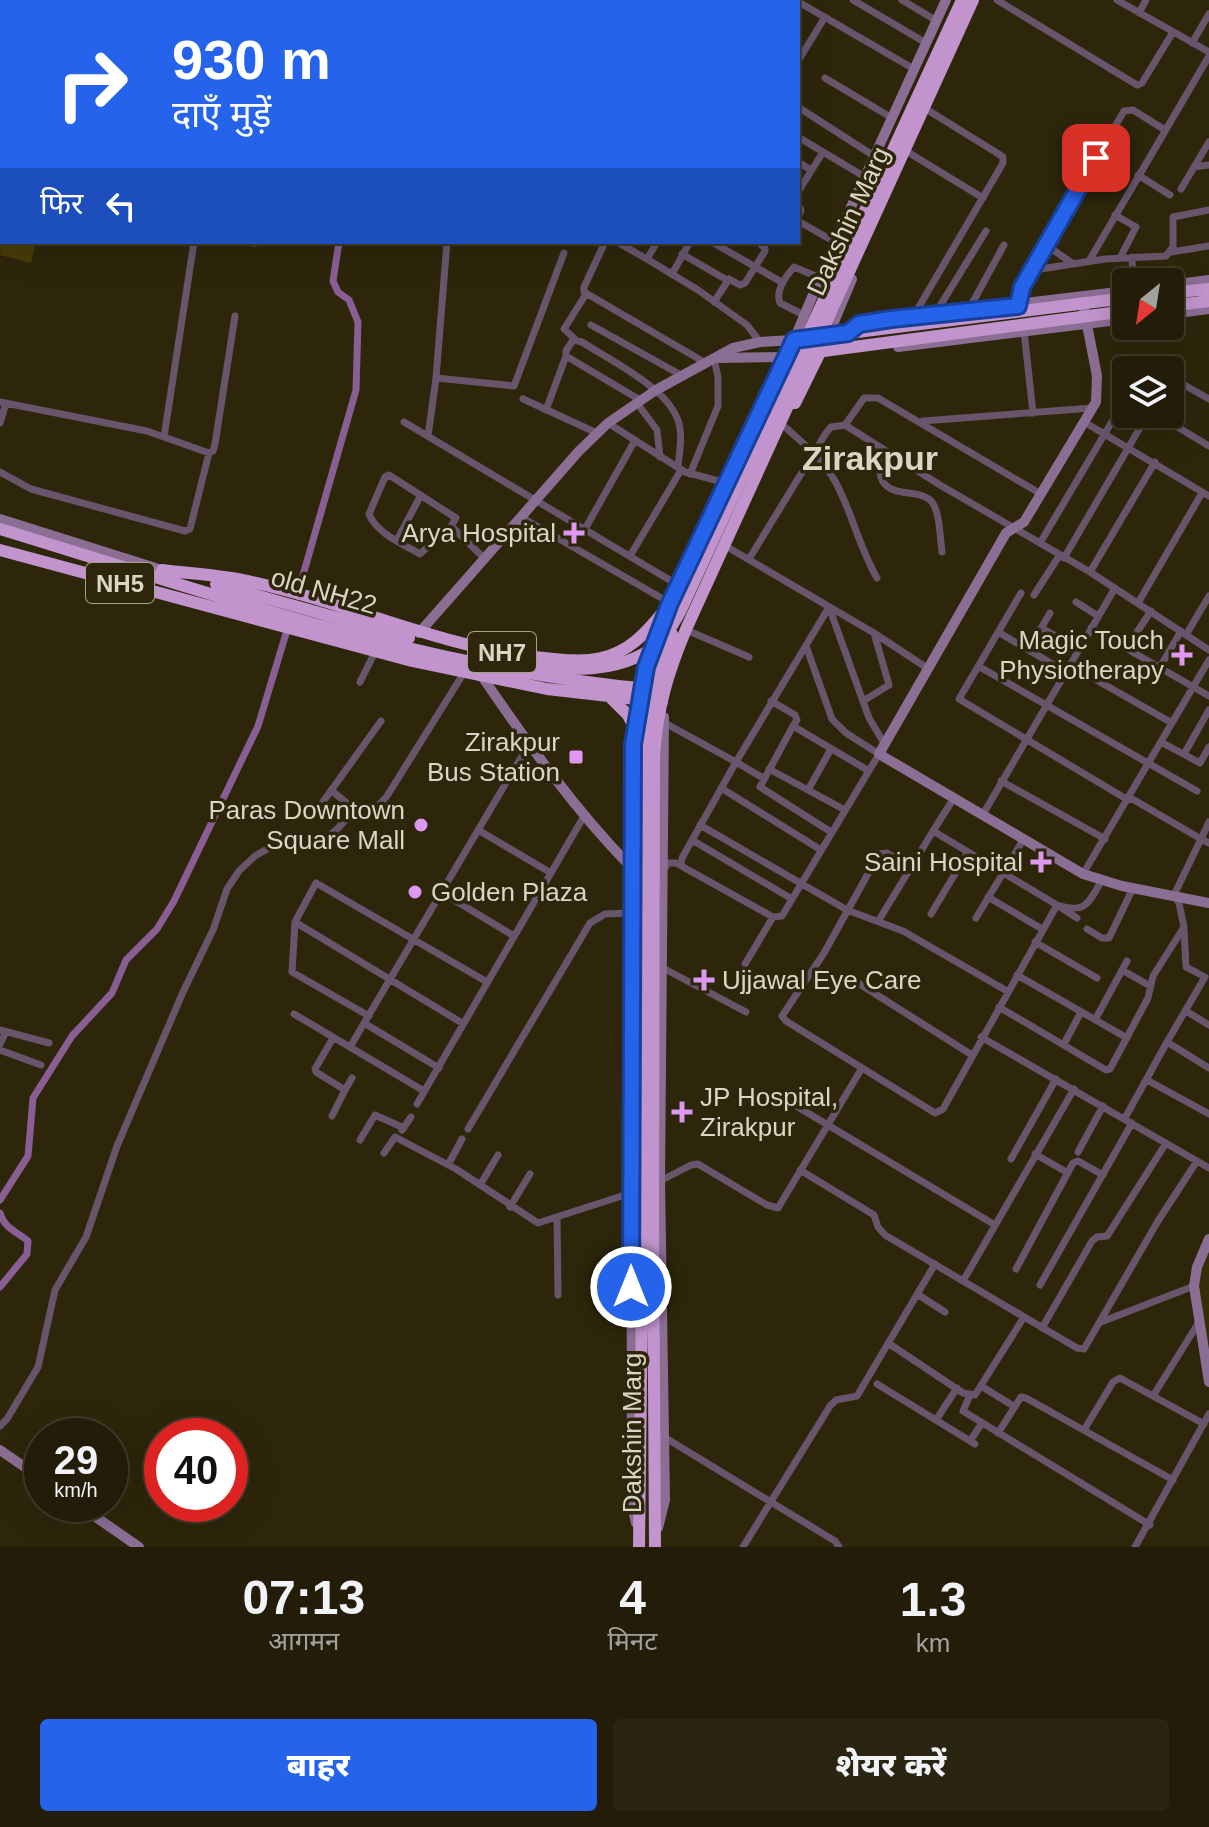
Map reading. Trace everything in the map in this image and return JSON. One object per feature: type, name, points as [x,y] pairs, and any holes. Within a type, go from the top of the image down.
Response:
[{"type":"highway","points":[[675,608],[962,0]]},
{"type":"highway","name":"Dakshin Marg","points":[[639,1542],[656,720],[665,682],[687,627],[975,0]]},
{"type":"highway","points":[[1184,292],[1209,289]]},
{"type":"highway","points":[[1184,304],[1209,301]]},
{"type":"highway","points":[[786,357],[1085,314],[1112,303]]},
{"type":"highway","points":[[794,340],[1112,312]]},
{"type":"highway","points":[[608,695],[667,696],[691,632],[785,427],[825,351],[828,336]]},
{"type":"highway","name":"Dakshin Marg","points":[[655,1544],[648,1218],[646,734],[678,585],[794,340]]},
{"type":"highway","name":"NH5","points":[[0,529],[248,598],[310,635],[547,689],[608,695]]},
{"type":"highway","name":"NH5","points":[[0,550],[314,611],[472,664],[640,694]]},
{"type":"highway","name":"NH7","points":[[156,573],[248,598],[509,654],[577,661],[620,652],[675,608]]},
{"type":"highway","name":"Dakshin Marg","points":[[640,694],[675,608]]},
{"type":"highway","name":"old NH22","points":[[314,611],[486,658],[571,670],[600,667],[643,655],[662,640],[675,608]]},
{"type":"highway","points":[[608,695],[628,715],[635,729]]},
{"type":"street","points":[[902,0],[937,21]]},
{"type":"street","name":"Dakshin Marg","points":[[794,340],[835,242],[946,0]]},
{"type":"street","points":[[828,336],[906,151],[975,0]]},
{"type":"street","points":[[997,0],[1137,85],[1142,83],[1173,32]]},
{"type":"street","points":[[1089,261],[1209,54],[1117,0]]},
{"type":"street","points":[[1139,13],[1146,0]]},
{"type":"street","points":[[856,1],[926,43]]},
{"type":"street","points":[[800,3],[914,69]]},
{"type":"street","points":[[1192,43],[1209,14]]},
{"type":"street","points":[[800,57],[825,17]]},
{"type":"street","points":[[825,78],[892,118]]},
{"type":"street","points":[[800,108],[874,156]]},
{"type":"street","points":[[913,317],[1003,163],[1003,157],[926,109]]},
{"type":"street","points":[[1018,306],[1020,291],[1124,111],[1133,110],[1165,130]]},
{"type":"street","points":[[800,138],[865,177]]},
{"type":"street","points":[[1181,189],[1209,142]]},
{"type":"street","points":[[906,151],[983,198]]},
{"type":"street","points":[[800,185],[823,152]]},
{"type":"street","points":[[800,163],[811,170]]},
{"type":"street","points":[[1194,167],[1209,165]]},
{"type":"street","points":[[1138,175],[1170,195]]},
{"type":"street","points":[[1171,252],[1173,217],[1209,210]]},
{"type":"street","points":[[1115,215],[1136,227],[1120,258]]},
{"type":"street","points":[[800,220],[835,242]]},
{"type":"street","points":[[935,314],[986,231]]},
{"type":"street","points":[[164,437],[194,244]]},
{"type":"street","points":[[428,436],[447,244]]},
{"type":"street","points":[[604,244],[584,287],[586,294],[709,360],[786,357]]},
{"type":"street","points":[[621,244],[714,302],[751,329],[760,342]]},
{"type":"street","points":[[647,259],[656,244]]},
{"type":"street","points":[[672,274],[689,244]]},
{"type":"street","points":[[718,244],[783,283]]},
{"type":"street","points":[[682,254],[727,280],[743,285],[765,248],[760,244]]},
{"type":"street","points":[[968,311],[1004,245]]},
{"type":"street","points":[[1046,245],[1072,263]]},
{"type":"street","points":[[1034,270],[1089,261],[1162,256],[1209,246]]},
{"type":"street","points":[[436,378],[514,386],[564,253]]},
{"type":"street","points":[[1132,257],[1132,268]]},
{"type":"street","points":[[804,315],[780,303],[778,296],[783,283],[792,269],[797,267],[820,278]]},
{"type":"street","points":[[714,302],[727,280]]},
{"type":"street","points":[[1184,283],[1209,280]]},
{"type":"street","points":[[848,333],[859,324],[1112,293]]},
{"type":"street","points":[[586,294],[564,329],[656,390],[681,429],[679,468],[630,556]]},
{"type":"street","points":[[1184,312],[1209,309]]},
{"type":"street","points":[[661,873],[668,863],[681,865],[773,917],[781,918],[1006,533],[1024,522],[1096,402],[1097,376],[1085,314]]},
{"type":"street","points":[[825,351],[844,354],[1024,331],[1085,314],[1112,317]]},
{"type":"street","points":[[0,472],[40,492],[188,531],[209,453],[215,444],[235,316]]},
{"type":"street","points":[[591,325],[681,375]]},
{"type":"street","points":[[1024,331],[1033,413]]},
{"type":"street","points":[[546,410],[566,351],[575,339]]},
{"type":"street","points":[[419,633],[608,423],[681,375],[733,348],[760,342],[794,340]]},
{"type":"street","points":[[566,356],[638,402],[657,430],[660,457]]},
{"type":"street","points":[[690,474],[718,406],[718,378],[709,360]]},
{"type":"street","points":[[1184,385],[1209,399]]},
{"type":"street","points":[[845,425],[864,398],[873,396],[1041,494]]},
{"type":"street","points":[[523,399],[597,433]]},
{"type":"street","points":[[0,423],[3,402],[127,426],[209,453]]},
{"type":"street","points":[[920,421],[1092,408]]},
{"type":"street","points":[[404,422],[678,585]]},
{"type":"street","points":[[1084,422],[1206,494],[1138,603]]},
{"type":"street","points":[[1040,543],[1112,422]]},
{"type":"street","points":[[608,423],[634,442],[690,474],[726,483]]},
{"type":"street","points":[[749,559],[831,427],[845,425],[1090,572],[1209,650]]},
{"type":"street","points":[[785,427],[814,454],[837,485],[861,549],[877,578]]},
{"type":"street","points":[[1034,595],[1061,557],[1140,428]]},
{"type":"street","points":[[1179,428],[1209,446]]},
{"type":"street","points":[[585,529],[634,442]]},
{"type":"street","points":[[882,448],[878,470],[884,482],[900,493],[926,498],[934,506],[942,552]]},
{"type":"street","points":[[1090,572],[1155,462]]},
{"type":"street","points":[[387,475],[456,518],[451,526],[420,554],[380,529],[369,514],[387,475]]},
{"type":"street","points":[[397,540],[421,495]]},
{"type":"street","points":[[521,517],[675,608]]},
{"type":"street","points":[[0,519],[156,573]]},
{"type":"street","points":[[451,526],[484,558]]},
{"type":"street","points":[[729,548],[874,633],[927,668]]},
{"type":"street","points":[[982,816],[1115,588]]},
{"type":"street","points":[[1021,593],[959,699],[1205,841]]},
{"type":"street","points":[[1160,667],[1209,596]]},
{"type":"street","points":[[1076,602],[1098,616]]},
{"type":"street","points":[[681,865],[721,788],[829,607]]},
{"type":"street","points":[[829,607],[871,724],[884,743]]},
{"type":"street","points":[[1127,647],[1151,611]]},
{"type":"street","points":[[1029,649],[1050,613]]},
{"type":"street","points":[[1041,628],[1079,648]]},
{"type":"street","points":[[1091,628],[1209,696]]},
{"type":"street","points":[[691,632],[749,657]]},
{"type":"street","points":[[998,632],[1172,723]]},
{"type":"street","points":[[863,701],[889,685],[874,633]]},
{"type":"street","points":[[806,646],[832,719],[846,733],[1083,874],[1133,888],[1209,903]]},
{"type":"street","points":[[360,682],[375,652]]},
{"type":"street","points":[[1083,874],[1209,660]]},
{"type":"street","points":[[978,666],[1197,791]]},
{"type":"street","points":[[331,790],[362,816],[369,816],[387,796],[465,671]]},
{"type":"street","points":[[481,675],[584,816],[631,867]]},
{"type":"street","name":"Dakshin Marg","points":[[639,1542],[632,1506],[631,867],[635,729],[640,694]]},
{"type":"street","name":"Dakshin Marg","points":[[655,1544],[665,1500],[660,1099],[663,722],[667,696]]},
{"type":"street","points":[[771,701],[795,715],[797,720],[763,778],[760,784],[762,789],[831,832]]},
{"type":"street","points":[[1184,754],[1209,710]]},
{"type":"street","points":[[320,806],[381,721]]},
{"type":"street","points":[[663,722],[763,778]]},
{"type":"street","points":[[793,726],[869,771]]},
{"type":"street","points":[[1161,742],[1209,768]]},
{"type":"street","points":[[350,1047],[529,744]]},
{"type":"street","points":[[1200,763],[1209,747]]},
{"type":"street","points":[[808,790],[831,749]]},
{"type":"street","points":[[769,769],[845,810]]},
{"type":"street","points":[[1001,781],[1105,839]]},
{"type":"street","points":[[721,788],[821,850]]},
{"type":"street","points":[[879,920],[954,798]]},
{"type":"street","points":[[0,1426],[38,1367],[55,1290],[86,1237],[117,1146],[213,930],[227,889],[239,871],[255,856],[288,837],[302,842],[331,835],[341,827],[353,809]]},
{"type":"street","points":[[417,1104],[584,816]]},
{"type":"street","points":[[1174,895],[1205,841],[1209,822]]},
{"type":"street","points":[[700,825],[847,910],[879,920],[955,959],[1007,991]]},
{"type":"street","points":[[478,830],[551,873]]},
{"type":"street","points":[[933,831],[1077,918]]},
{"type":"street","points":[[692,840],[792,899]]},
{"type":"street","points":[[976,918],[1023,840]]},
{"type":"street","points":[[911,867],[881,852],[824,953],[782,1016],[929,1111],[939,1112],[1057,905]]},
{"type":"street","points":[[931,914],[968,852]]},
{"type":"street","points":[[1057,905],[1072,910],[1083,908],[1102,880]]},
{"type":"street","points":[[439,1068],[292,972],[295,922],[316,883],[487,982]]},
{"type":"street","points":[[1087,929],[1102,938],[1109,938],[1133,888]]},
{"type":"street","points":[[441,892],[514,936]]},
{"type":"street","points":[[1040,1285],[1103,1175],[1147,1080],[1205,977],[1186,967],[1184,927],[1174,895]]},
{"type":"street","points":[[988,897],[1042,929]]},
{"type":"street","points":[[468,1129],[590,923],[605,914],[631,913]]},
{"type":"street","points":[[745,964],[773,917]]},
{"type":"street","points":[[295,922],[462,1023]]},
{"type":"street","points":[[999,1007],[1109,1070],[1148,998],[1153,976],[1184,927]]},
{"type":"street","points":[[1035,942],[1097,978]]},
{"type":"street","points":[[1095,1020],[1127,961]]},
{"type":"street","points":[[661,967],[746,1012]]},
{"type":"street","points":[[1122,970],[1150,986]]},
{"type":"street","points":[[1017,975],[1127,1038]]},
{"type":"street","points":[[858,983],[972,1055]]},
{"type":"street","points":[[1186,1011],[1209,1025]]},
{"type":"street","points":[[1064,1044],[1081,1012]]},
{"type":"street","points":[[294,1014],[424,1091]]},
{"type":"street","points":[[0,1044],[3,1031],[49,1043]]},
{"type":"street","points":[[981,1037],[1209,1168]]},
{"type":"street","points":[[333,1038],[315,1071],[345,1090]]},
{"type":"street","points":[[1167,1042],[1209,1067]]},
{"type":"street","points":[[0,1050],[41,1065]]},
{"type":"street","points":[[660,1181],[698,1164],[773,1208],[778,1208],[862,1068]]},
{"type":"street","points":[[332,1116],[352,1078]]},
{"type":"street","points":[[1011,1159],[1056,1079]]},
{"type":"street","points":[[1147,1080],[1209,1114]]},
{"type":"street","points":[[963,1281],[1074,1089]]},
{"type":"street","points":[[631,1101],[660,1099]]},
{"type":"street","points":[[786,1100],[995,1225]]},
{"type":"street","points":[[1078,1152],[1103,1106]]},
{"type":"street","points":[[360,1140],[375,1115],[404,1128]]},
{"type":"street","points":[[384,1153],[411,1117]]},
{"type":"street","points":[[395,1137],[448,1165],[538,1223],[631,1193]]},
{"type":"street","points":[[448,1165],[462,1139]]},
{"type":"street","points":[[1042,1328],[1092,1241],[1109,1234],[1166,1143]]},
{"type":"street","points":[[1035,1154],[1068,1173]]},
{"type":"street","points":[[480,1185],[498,1155]]},
{"type":"street","points":[[1016,1269],[1068,1173],[1078,1161],[1103,1175]]},
{"type":"street","points":[[800,1170],[874,1215],[885,1235],[1081,1349],[1086,1347],[1158,1221],[1197,1161]]},
{"type":"street","points":[[510,1207],[530,1174]]},
{"type":"street","points":[[557,1217],[558,1295]]},
{"type":"street","points":[[1209,1239],[1197,1267],[1194,1286],[1209,1382]]},
{"type":"street","points":[[743,1547],[830,1406],[836,1400],[857,1396],[935,1264]]},
{"type":"street","points":[[1101,1322],[1194,1286]]},
{"type":"street","points":[[917,1294],[945,1312]]},
{"type":"street","points":[[888,1343],[957,1388],[975,1395],[1024,1317]]},
{"type":"street","points":[[1153,1396],[1199,1322]]},
{"type":"street","points":[[1084,1430],[1116,1379],[1124,1380],[1204,1424]]},
{"type":"street","points":[[877,1384],[973,1442],[982,1423]]},
{"type":"street","points":[[981,1386],[1015,1407]]},
{"type":"street","points":[[936,1420],[957,1388]]},
{"type":"street","points":[[970,1395],[963,1411],[1150,1525]]},
{"type":"street","points":[[998,1433],[1021,1397],[1026,1398],[1173,1480]]},
{"type":"street","points":[[1135,1547],[1150,1525],[1209,1414]]},
{"type":"street","points":[[664,1437],[835,1541],[839,1547]]},
{"type":"street","points":[[0,1450],[24,1467]]},
{"type":"street","points":[[103,1522],[139,1547]]},
{"type":"shaded area","points":[[1,244],[35,245],[31,263],[0,255]]},
{"type":"shaded area","points":[[1209,1250],[1209,1368],[1197,1277]]},
{"type":"waterway","points":[[297,596],[356,390],[358,322],[349,300],[338,292],[333,281],[339,244]]},
{"type":"waterway","points":[[0,1200],[28,1156],[33,1098],[72,1036],[112,993],[126,960],[157,929],[174,901],[258,726],[288,627]]},
{"type":"waterway","points":[[0,1213],[8,1226],[28,1241],[27,1254],[0,1287]]},
{"type":"place","name":"Arya Hospital","points":[[574,533]]},
{"type":"place","name":"Magic Touch Physiotherapy","points":[[1182,655]]},
{"type":"place","name":"Zirakpur Bus Station","points":[[576,757]]},
{"type":"place","name":"Paras Downtown Square Mall","points":[[421,825]]},
{"type":"place","name":"Saini Hospital","points":[[1041,862]]},
{"type":"place","name":"Golden Plaza","points":[[415,892]]},
{"type":"place","name":"Ujjawal Eye Care","points":[[704,980]]},
{"type":"place","name":"JP Hospital, Zirakpur","points":[[682,1112]]},
{"type":"district","name":"Zirakpur","points":[[870,458]]},
{"type":"route","points":[[631,1287],[633,744],[646,667],[670,603],[794,340],[848,333],[859,324],[891,319],[1018,306],[1022,287],[1096,158]]}]
